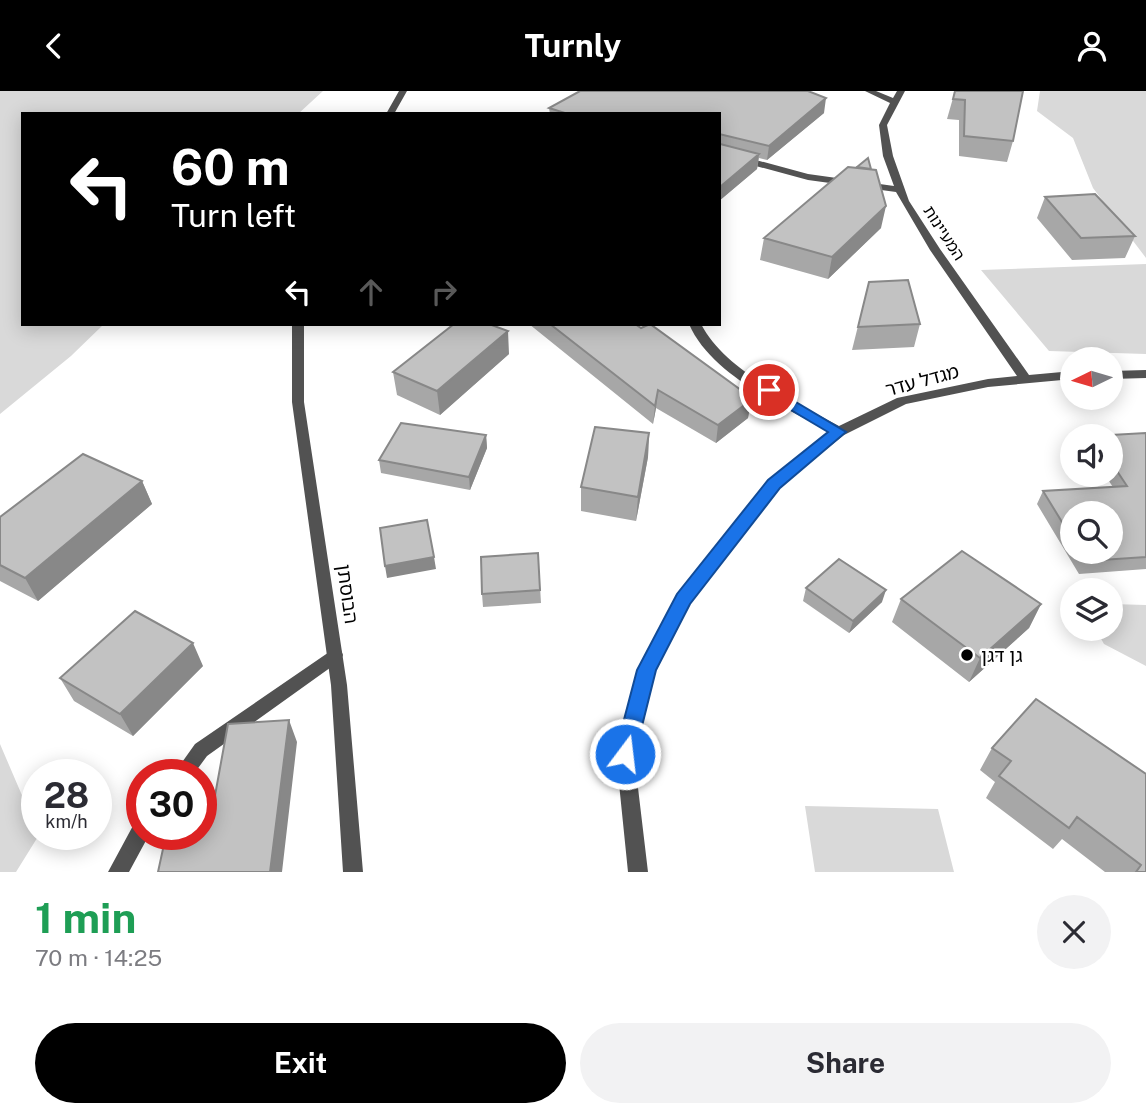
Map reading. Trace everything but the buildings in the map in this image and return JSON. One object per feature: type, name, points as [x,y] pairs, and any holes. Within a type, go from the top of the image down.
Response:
[{"type":"street","points":[[391,112],[403,91]]},
{"type":"street","points":[[869,91],[895,103]]},
{"type":"street","name":"המעיינות","points":[[901,91],[883,125],[888,156],[900,190],[934,250],[1025,379]]},
{"type":"street","points":[[721,154],[750,164],[868,187],[900,190]]},
{"type":"street","name":"הבוסתן","points":[[298,326],[298,402],[335,656],[354,872]]},
{"type":"street","points":[[696,326],[705,345],[723,363],[839,432]]},
{"type":"street","points":[[1124,375],[1146,375]]},
{"type":"street","name":"מגדל עדר","points":[[638,872],[625,754],[647,670],[684,599],[774,484],[839,432],[902,401],[988,383],[1060,376]]},
{"type":"street","points":[[194,759],[201,750],[335,656]]},
{"type":"street","points":[[118,872],[130,850]]},
{"type":"shaded area","points":[[0,91],[323,91],[300,112],[21,112],[21,326],[102,326],[71,356],[0,414]]},
{"type":"shaded area","points":[[1040,91],[1146,91],[1146,258],[1093,188],[1073,138],[1037,111]]},
{"type":"shaded area","points":[[1146,264],[1146,354],[1124,353],[1124,347],[1060,347],[1060,351],[1049,351],[981,270]]},
{"type":"shaded area","points":[[1123,604],[1146,605],[1146,666],[1102,641],[1123,641]]},
{"type":"shaded area","points":[[0,744],[21,793],[21,850],[30,850],[16,872],[0,872]]},
{"type":"shaded area","points":[[805,806],[938,809],[954,872],[815,872]]},
{"type":"place","name":"גן דגן","points":[[967,655]]},
{"type":"route","points":[[625,754],[647,670],[684,599],[774,484],[839,432],[769,390]]}]
